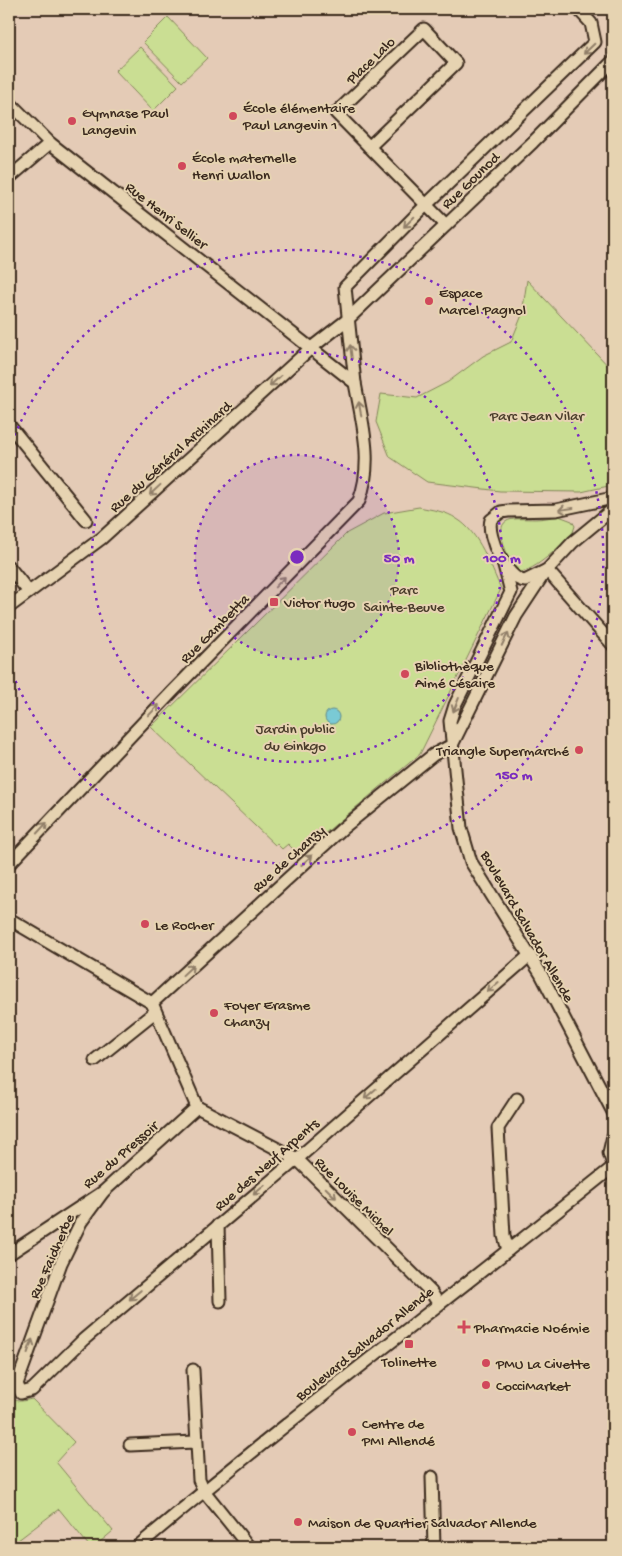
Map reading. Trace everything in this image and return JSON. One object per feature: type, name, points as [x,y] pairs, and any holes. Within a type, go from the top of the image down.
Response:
[{"type":"street","name":"Rue Gambetta","points":[[9,864],[173,691],[359,501],[366,479],[367,457],[355,383],[345,287],[426,205],[596,42],[592,23],[578,9]]},
{"type":"street","name":"Place Lalo","points":[[369,147],[456,63],[424,29],[336,113],[369,147],[446,225]]},
{"type":"street","name":"Rue Gounod","points":[[347,320],[613,61]]},
{"type":"street","name":"Rue Henri Sellier","points":[[9,102],[50,143],[311,348]]},
{"type":"street","points":[[9,178],[50,143]]},
{"type":"street","name":"Rue du Général Archinard","points":[[9,607],[102,538],[311,348],[347,320]]},
{"type":"street","points":[[311,348],[355,383]]},
{"type":"street","points":[[9,425],[86,520]]},
{"type":"street","name":"Boulevard Salvador Allende","points":[[613,498],[556,510],[500,512],[491,520],[489,526],[490,533],[504,565],[511,592],[455,705],[450,721],[465,846],[471,862],[530,955],[613,1112]]},
{"type":"street","points":[[452,745],[528,595],[547,570],[573,542],[613,509]]},
{"type":"street","points":[[504,565],[520,581],[531,580],[547,570]]},
{"type":"street","points":[[9,567],[29,592]]},
{"type":"street","points":[[547,570],[613,645]]},
{"type":"street","name":"Rue de Chanzy","points":[[154,1008],[343,828],[433,755],[452,745]]},
{"type":"street","points":[[9,919],[154,1008],[197,1106]]},
{"type":"street","name":"Rue des Neuf Arpents","points":[[20,1392],[32,1390],[83,1340],[297,1158],[530,955]]},
{"type":"street","points":[[95,1060],[154,1008]]},
{"type":"street","points":[[508,1250],[504,1236],[498,1128],[517,1098]]},
{"type":"street","name":"Rue Louise Michel","points":[[197,1106],[297,1158],[431,1292],[438,1304]]},
{"type":"street","name":"Rue du Pressoir","points":[[9,1254],[103,1192],[197,1106]]},
{"type":"street","points":[[613,1136],[609,1153],[613,1166]]},
{"type":"street","name":"Boulevard Salvador Allende","points":[[137,1547],[204,1491],[613,1166]]},
{"type":"street","name":"Rue Faidherbe","points":[[20,1392],[17,1384],[61,1263],[81,1222],[103,1192]]},
{"type":"street","points":[[218,1225],[220,1301]]},
{"type":"street","points":[[193,1370],[195,1442],[199,1480],[204,1491],[249,1547]]},
{"type":"street","points":[[130,1445],[195,1442]]},
{"type":"street","points":[[432,1477],[434,1547]]},
{"type":"green space","points":[[168,17],[207,58],[182,82],[143,42]]},
{"type":"green space","points":[[140,47],[178,86],[153,111],[115,71]]},
{"type":"green space","name":"Parc Jean Vilar","points":[[527,280],[613,371],[613,485],[581,492],[500,491],[427,482],[390,457],[376,422],[381,394],[417,398],[448,382],[483,356],[511,342],[522,315]]},
{"type":"green space","points":[[419,507],[448,514],[472,532],[484,551],[501,589],[420,754],[299,855],[288,844],[282,849],[277,844],[275,845],[151,727],[347,533],[384,513]]},
{"type":"green space","points":[[559,516],[572,521],[575,526],[573,532],[540,562],[525,571],[519,572],[510,560],[504,545],[502,528],[504,523],[514,519],[538,519]]},
{"type":"green space","points":[[9,1394],[16,1401],[32,1399],[74,1442],[56,1462],[113,1531],[94,1547],[90,1547],[59,1509],[9,1547]]},
{"type":"water","points":[[329,710],[335,710],[339,717],[335,724],[329,724],[325,720],[325,714]]},
{"type":"place","name":"École élémentaire Paul Langevin 1","points":[[233,116]]},
{"type":"place","name":"Gymnase Paul Langevin","points":[[72,121]]},
{"type":"place","name":"École maternelle Henri Wallon","points":[[182,166]]},
{"type":"place","name":"Espace Marcel Pagnol","points":[[429,301]]},
{"type":"place","name":"Victor Hugo","points":[[274,602]]},
{"type":"place","name":"Bibliothèque Aimé Césaire","points":[[405,674]]},
{"type":"place","name":"Triangle Supermarché","points":[[579,750]]},
{"type":"place","name":"Le Rocher","points":[[145,924]]},
{"type":"place","name":"Foyer Erasme Chanzy","points":[[214,1013]]},
{"type":"place","name":"Pharmacie Noémie","points":[[464,1327]]},
{"type":"place","name":"Tolinette","points":[[409,1344]]},
{"type":"place","name":"PMU La Civette","points":[[486,1363]]},
{"type":"place","name":"CocciMarket","points":[[486,1385]]},
{"type":"place","name":"Centre de PMI Allendé","points":[[352,1432]]},
{"type":"place","name":"Maison de Quartier Salvador Allende","points":[[298,1522]]},
{"type":"park label","name":"Parc Sainte-Beuve","points":[[404,598]]},
{"type":"park label","name":"Jardin public du Ginkgo","points":[[295,736]]}]
